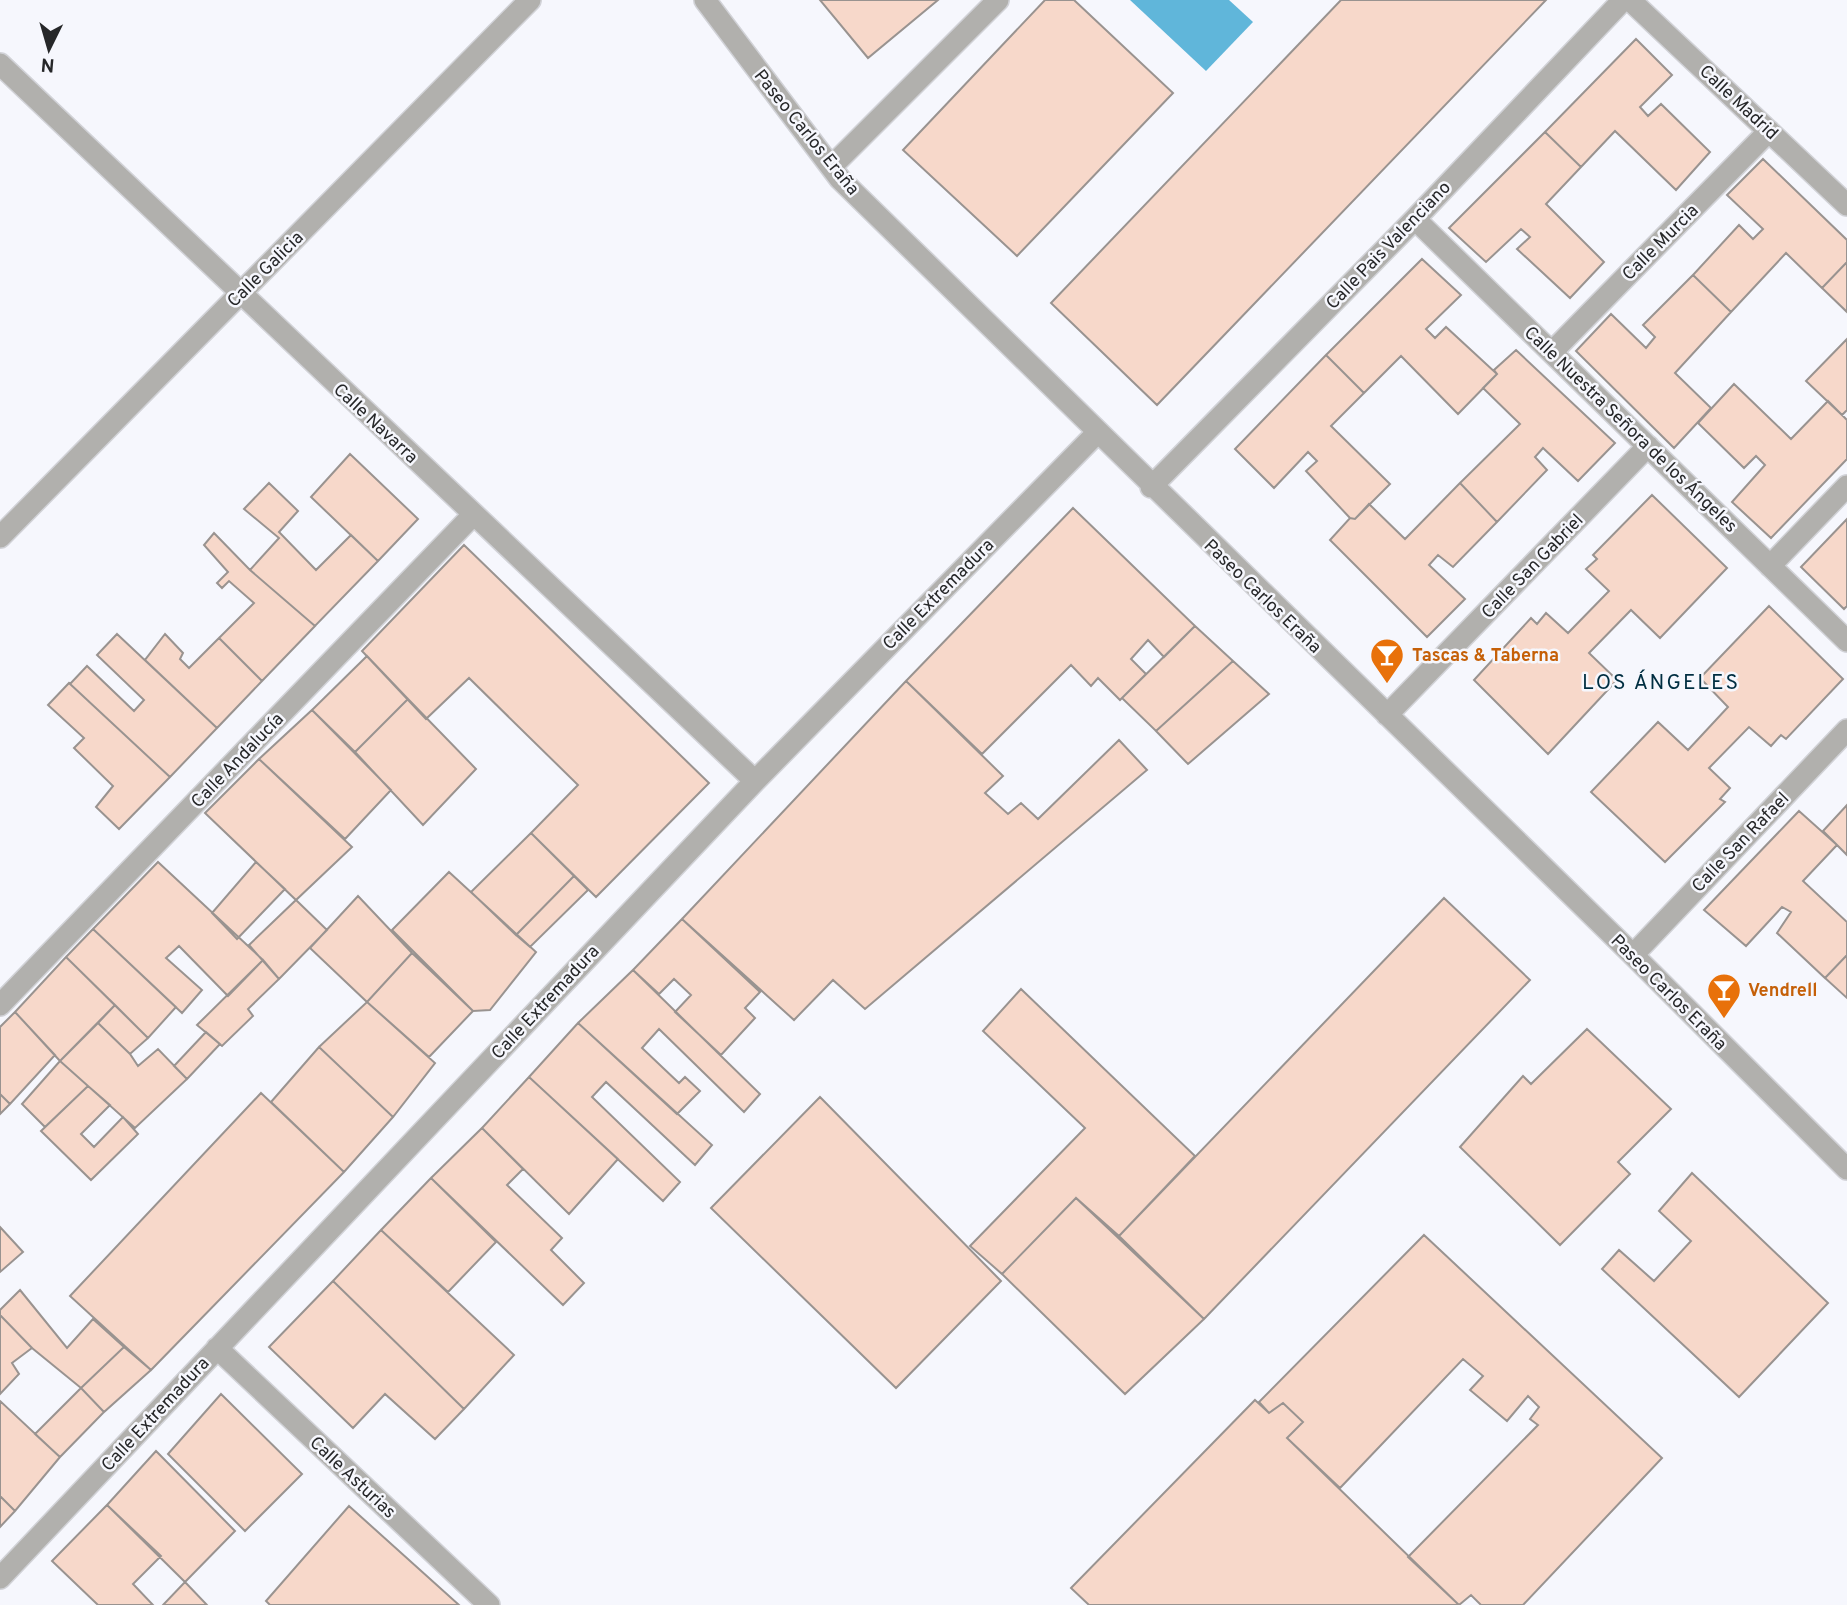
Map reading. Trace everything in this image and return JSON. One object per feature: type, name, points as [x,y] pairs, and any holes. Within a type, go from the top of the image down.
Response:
[{"type":"street","name":"Calle Galicia","points":[[0,537],[530,0]]},
{"type":"street","name":"Paseo Carlos Eraña","points":[[705,0],[831,167],[1151,487],[1633,955],[1847,1169]]},
{"type":"street","points":[[831,167],[998,0]]},
{"type":"street","name":"Calle Pais Valenciano","points":[[1151,487],[1415,219],[1623,0]]},
{"type":"street","name":"Calle Madrid","points":[[1630,0],[1847,205]]},
{"type":"street","name":"Calle Navarra","points":[[0,64],[240,295],[755,781]]},
{"type":"street","name":"Calle Murcia","points":[[1552,352],[1769,131]]},
{"type":"street","name":"Calle Nuestra Señora de los Ángeles","points":[[1415,219],[1847,640]]},
{"type":"street","name":"Calle Extremadura","points":[[0,1577],[755,781],[1097,433]]},
{"type":"street","name":"Calle San Gabriel","points":[[1387,715],[1648,446]]},
{"type":"street","points":[[1770,566],[1847,486]]},
{"type":"street","name":"Calle Andalucía","points":[[0,1005],[473,515]]},
{"type":"street","name":"Calle San Rafael","points":[[1633,955],[1847,730]]},
{"type":"street","name":"Calle Asturias","points":[[217,1349],[489,1605]]},
{"type":"water","points":[[1130,0],[1229,0],[1253,22],[1206,71]]},
{"type":"building","points":[[820,0],[938,0],[868,58]]},
{"type":"building","points":[[1045,0],[1074,0],[1173,93],[1017,256],[903,150]]},
{"type":"building","points":[[1341,0],[1546,0],[1157,405],[1051,303]]},
{"type":"building","points":[[1636,39],[1672,75],[1640,107],[1648,116],[1661,104],[1710,152],[1676,190],[1615,131],[1581,167],[1545,132]]},
{"type":"building","points":[[1545,132],[1581,167],[1546,204],[1604,262],[1570,298],[1517,249],[1530,237],[1521,229],[1486,262],[1449,228]]},
{"type":"building","points":[[1763,159],[1847,240],[1847,262],[1822,288],[1786,253],[1731,312],[1693,275],[1739,225],[1753,239],[1763,229],[1727,195]]},
{"type":"building","points":[[1422,259],[1461,295],[1426,329],[1435,338],[1446,327],[1497,374],[1458,414],[1401,356],[1364,393],[1326,355]]},
{"type":"building","points":[[1847,262],[1847,312],[1822,288]]},
{"type":"building","points":[[1693,275],[1731,312],[1675,373],[1711,408],[1674,448],[1576,351],[1611,314],[1646,348],[1655,337],[1643,325]]},
{"type":"building","points":[[1847,339],[1847,410],[1842,415],[1806,381]]},
{"type":"building","points":[[1516,350],[1615,443],[1578,481],[1543,448],[1535,457],[1547,470],[1497,522],[1460,483],[1520,424],[1483,388],[1497,374],[1494,370]]},
{"type":"building","points":[[1326,355],[1364,393],[1331,426],[1390,484],[1355,519],[1350,518],[1306,471],[1317,461],[1308,452],[1274,488],[1235,449]]},
{"type":"building","points":[[1734,384],[1791,439],[1828,401],[1847,420],[1847,459],[1771,538],[1732,502],[1765,465],[1756,456],[1744,468],[1698,423]]},
{"type":"building","points":[[350,454],[418,519],[378,561],[311,497]]},
{"type":"building","points":[[269,483],[298,511],[279,532],[316,570],[351,535],[378,561],[315,626],[250,570],[279,538],[244,509]]},
{"type":"building","points":[[1460,483],[1497,522],[1453,567],[1438,555],[1429,565],[1465,599],[1427,637],[1330,540],[1350,518],[1355,519],[1369,504],[1405,539]]},
{"type":"building","points":[[1652,495],[1727,568],[1660,638],[1631,610],[1589,653],[1617,680],[1548,754],[1474,680],[1531,618],[1537,624],[1546,613],[1568,633],[1609,591],[1586,569],[1597,559],[1593,555]]},
{"type":"building","points":[[1073,508],[1195,626],[1164,657],[1148,640],[1131,659],[1146,674],[1120,700],[1098,678],[1091,686],[1071,665],[982,754],[906,681]]},
{"type":"building","points":[[1847,519],[1847,606],[1844,609],[1801,567]]},
{"type":"building","points":[[214,533],[250,570],[315,626],[262,681],[219,638],[254,603],[229,581],[222,588],[217,583],[228,572],[204,545]]},
{"type":"building","points":[[464,545],[709,783],[596,897],[531,833],[578,785],[469,678],[426,719],[362,651]]},
{"type":"building","points":[[1769,606],[1843,679],[1786,739],[1781,735],[1771,746],[1749,727],[1709,768],[1730,788],[1720,799],[1725,802],[1665,862],[1591,792],[1658,722],[1688,750],[1728,707],[1700,678]]},
{"type":"building","points":[[1195,626],[1233,661],[1156,731],[1122,698]]},
{"type":"building","points":[[117,634],[217,728],[170,777],[70,684],[87,666],[134,711],[144,700],[97,655]]},
{"type":"building","points":[[165,634],[183,653],[180,659],[189,668],[219,638],[262,681],[217,728],[145,660]]},
{"type":"building","points":[[367,656],[408,699],[355,752],[312,710]]},
{"type":"building","points":[[1233,661],[1269,694],[1188,764],[1156,731]]},
{"type":"building","points":[[906,681],[1003,776],[985,793],[1008,814],[1021,803],[1038,819],[1119,740],[1147,770],[865,1009],[833,980],[794,1020],[682,919]]},
{"type":"building","points":[[69,683],[170,777],[119,829],[96,807],[113,786],[74,748],[84,738],[48,705]]},
{"type":"building","points":[[408,699],[476,769],[423,825],[355,752]]},
{"type":"building","points":[[312,710],[391,790],[345,839],[259,759]]},
{"type":"building","points":[[259,759],[352,847],[296,900],[205,813]]},
{"type":"building","points":[[1847,805],[1847,855],[1823,831]]},
{"type":"building","points":[[1799,811],[1837,845],[1803,881],[1847,922],[1847,955],[1825,978],[1777,933],[1791,912],[1782,907],[1746,946],[1704,910]]},
{"type":"building","points":[[531,833],[574,876],[516,935],[471,892]]},
{"type":"building","points":[[158,862],[263,960],[228,996],[179,946],[166,958],[202,990],[182,1013],[93,929]]},
{"type":"building","points":[[256,862],[285,889],[237,939],[212,913]]},
{"type":"building","points":[[449,872],[536,952],[490,1010],[473,1011],[392,930]]},
{"type":"building","points":[[574,876],[588,890],[530,947],[516,935]]},
{"type":"building","points":[[358,896],[412,953],[367,1002],[310,948]]},
{"type":"building","points":[[1444,898],[1530,980],[1204,1319],[1119,1236]]},
{"type":"building","points":[[296,900],[327,930],[279,979],[249,945]]},
{"type":"building","points":[[682,919],[760,992],[745,1008],[755,1018],[721,1055],[675,1012],[691,995],[674,979],[659,994],[633,970]]},
{"type":"building","points":[[93,929],[176,1007],[148,1038],[66,957]]},
{"type":"building","points":[[412,953],[473,1011],[429,1057],[367,1002]]},
{"type":"building","points":[[1847,955],[1847,998],[1825,978]]},
{"type":"building","points":[[66,957],[115,1005],[60,1061],[15,1012]]},
{"type":"building","points":[[263,960],[279,979],[248,1009],[253,1016],[222,1046],[197,1025]]},
{"type":"building","points":[[633,970],[760,1094],[744,1112],[659,1029],[642,1048],[679,1083],[685,1077],[700,1091],[677,1114],[578,1023]]},
{"type":"building","points":[[1021,989],[1195,1156],[1119,1236],[1076,1198],[1002,1274],[970,1246],[1085,1128],[983,1031]]},
{"type":"building","points":[[367,1002],[435,1063],[393,1117],[319,1047]]},
{"type":"building","points":[[115,1005],[148,1038],[130,1054],[98,1023]]},
{"type":"building","points":[[15,1012],[55,1055],[10,1104],[0,1094],[0,1027]]},
{"type":"building","points":[[98,1023],[130,1054],[138,1066],[158,1049],[187,1079],[135,1128],[60,1061]]},
{"type":"building","points":[[578,1023],[712,1145],[695,1165],[606,1082],[592,1097],[680,1182],[663,1201],[529,1077]]},
{"type":"building","points":[[1587,1029],[1671,1109],[1618,1162],[1630,1174],[1560,1245],[1460,1147],[1523,1076],[1531,1084]]},
{"type":"building","points":[[206,1032],[220,1044],[187,1079],[174,1066]]},
{"type":"building","points":[[319,1047],[393,1117],[344,1172],[271,1102]]},
{"type":"building","points":[[60,1061],[88,1086],[45,1127],[22,1104]]},
{"type":"building","points":[[529,1077],[618,1159],[569,1214],[482,1128]]},
{"type":"building","points":[[88,1086],[110,1105],[81,1134],[94,1147],[123,1117],[138,1134],[91,1180],[41,1131]]},
{"type":"building","points":[[261,1093],[344,1172],[151,1370],[70,1296]]},
{"type":"building","points":[[0,1094],[10,1104],[0,1114]]},
{"type":"building","points":[[820,1097],[1001,1281],[896,1388],[711,1208]]},
{"type":"building","points":[[482,1128],[523,1169],[507,1185],[562,1238],[551,1250],[584,1283],[563,1305],[431,1178]]},
{"type":"building","points":[[1692,1173],[1828,1303],[1739,1397],[1602,1269],[1619,1250],[1654,1281],[1691,1241],[1659,1211]]},
{"type":"building","points":[[431,1178],[496,1242],[448,1292],[381,1230]]},
{"type":"building","points":[[1076,1198],[1204,1319],[1125,1394],[1002,1274]]},
{"type":"building","points":[[0,1227],[23,1252],[0,1272]]},
{"type":"building","points":[[381,1230],[514,1355],[464,1409],[333,1281]]},
{"type":"building","points":[[1424,1235],[1662,1458],[1523,1605],[1481,1605],[1471,1595],[1459,1605],[1408,1557],[1538,1425],[1530,1419],[1539,1407],[1528,1396],[1507,1421],[1470,1390],[1483,1376],[1463,1359],[1340,1488],[1287,1438],[1303,1422],[1283,1403],[1269,1413],[1259,1402]]},
{"type":"building","points":[[333,1281],[464,1409],[435,1439],[385,1394],[353,1428],[269,1347]]},
{"type":"building","points":[[20,1290],[67,1348],[93,1319],[124,1347],[81,1388],[32,1348],[0,1315],[0,1310]]},
{"type":"building","points":[[0,1315],[32,1348],[12,1363],[19,1374],[0,1394]]},
{"type":"building","points":[[124,1347],[151,1370],[104,1412],[81,1388]]},
{"type":"building","points":[[81,1388],[104,1412],[60,1457],[35,1434]]},
{"type":"building","points":[[221,1394],[302,1474],[245,1531],[168,1454]]},
{"type":"building","points":[[1255,1400],[1269,1413],[1283,1403],[1303,1422],[1287,1438],[1459,1605],[1089,1605],[1071,1588]]},
{"type":"building","points":[[0,1401],[60,1457],[15,1511],[0,1496]]},
{"type":"building","points":[[156,1451],[235,1531],[185,1582],[107,1505]]},
{"type":"building","points":[[0,1496],[15,1511],[0,1527]]},
{"type":"building","points":[[107,1505],[161,1556],[133,1584],[153,1605],[98,1605],[52,1561]]},
{"type":"building","points":[[349,1506],[459,1605],[270,1605],[266,1601]]},
{"type":"building","points":[[185,1582],[207,1605],[163,1605]]},
{"type":"place","name":"Tascas & Taberna","points":[[1387,685]]},
{"type":"place","name":"Vendrell","points":[[1724,1020]]},
{"type":"district","name":"LOS ÁNGELES","points":[[1661,682]]}]
